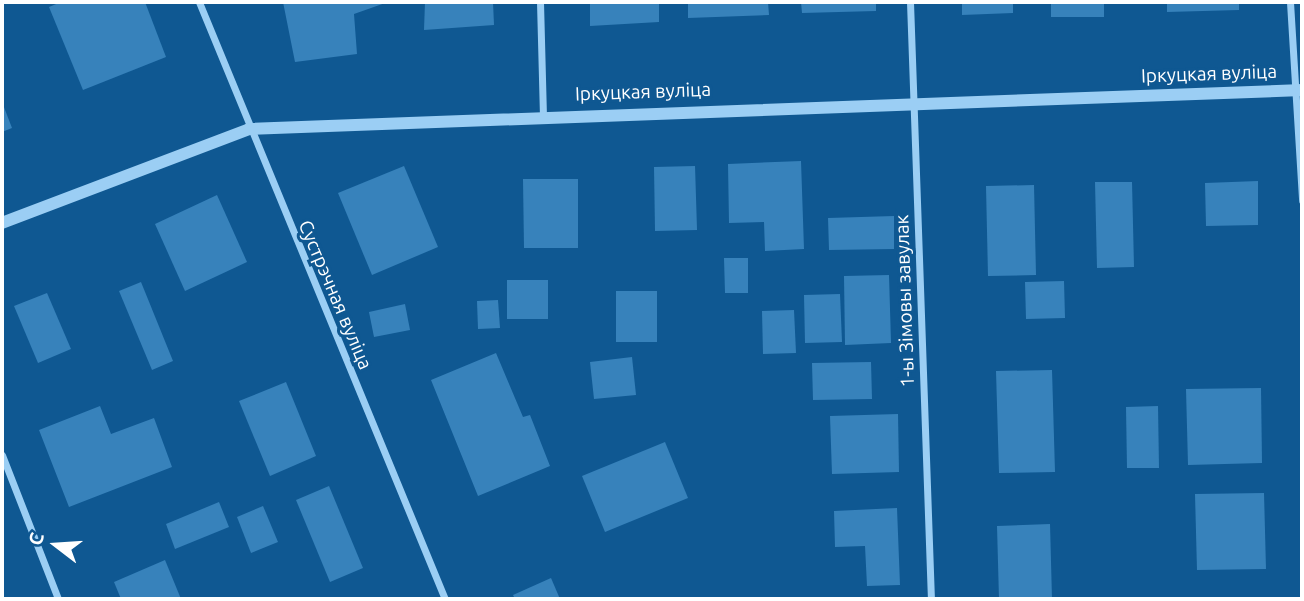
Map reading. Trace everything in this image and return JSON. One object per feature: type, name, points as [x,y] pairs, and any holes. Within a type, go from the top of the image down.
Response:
[{"type":"street","name":"Сустрэчная вуліца","points":[[199,2],[445,599]]},
{"type":"street","points":[[540,2],[543,115]]},
{"type":"street","name":"1-ы Зімовы завулак","points":[[910,2],[931,599]]},
{"type":"street","points":[[1290,2],[1298,90],[1302,201]]},
{"type":"street","name":"Іркуцкая вуліца","points":[[2,223],[249,128],[543,115],[1298,90]]},
{"type":"street","points":[[2,455],[58,599]]},
{"type":"building","points":[[61,2],[145,2],[166,57],[83,90],[49,7]]},
{"type":"building","points":[[283,2],[388,2],[354,14],[357,54],[295,62]]},
{"type":"building","points":[[425,2],[493,2],[494,25],[424,30]]},
{"type":"building","points":[[590,2],[659,2],[659,22],[590,26]]},
{"type":"building","points":[[688,2],[768,2],[769,15],[688,18]]},
{"type":"building","points":[[801,2],[876,2],[876,11],[802,13]]},
{"type":"building","points":[[962,2],[1013,2],[1013,13],[962,15]]},
{"type":"building","points":[[1051,2],[1104,2],[1104,17],[1051,17]]},
{"type":"building","points":[[1167,2],[1239,2],[1239,10],[1167,12]]},
{"type":"building","points":[[2,102],[12,128],[2,132]]},
{"type":"building","points":[[801,161],[804,249],[765,251],[764,222],[729,223],[728,164]]},
{"type":"building","points":[[404,166],[438,247],[372,275],[338,193]]},
{"type":"building","points":[[695,166],[697,230],[655,231],[654,167]]},
{"type":"building","points":[[523,179],[578,179],[578,248],[524,248]]},
{"type":"building","points":[[1258,181],[1258,225],[1206,226],[1205,183]]},
{"type":"building","points":[[1095,182],[1132,182],[1134,267],[1097,268]]},
{"type":"building","points":[[1034,185],[1036,275],[988,276],[986,186]]},
{"type":"building","points":[[217,195],[247,262],[185,291],[155,224]]},
{"type":"building","points":[[894,216],[894,249],[829,250],[828,218]]},
{"type":"building","points":[[724,258],[748,258],[748,293],[725,293]]},
{"type":"building","points":[[889,275],[891,343],[845,345],[844,276]]},
{"type":"building","points":[[507,280],[548,280],[548,319],[507,319]]},
{"type":"building","points":[[1064,281],[1065,318],[1026,319],[1025,282]]},
{"type":"building","points":[[141,282],[173,361],[152,370],[119,291]]},
{"type":"building","points":[[616,291],[657,291],[657,342],[616,342]]},
{"type":"building","points":[[47,293],[71,349],[38,363],[14,306]]},
{"type":"building","points":[[840,294],[842,342],[805,343],[804,295]]},
{"type":"building","points":[[498,300],[500,328],[478,329],[477,301]]},
{"type":"building","points":[[405,304],[410,330],[374,337],[369,312]]},
{"type":"building","points":[[794,310],[796,353],[763,354],[762,311]]},
{"type":"building","points":[[496,353],[523,417],[530,415],[550,466],[478,496],[431,380]]},
{"type":"building","points":[[632,357],[636,395],[594,399],[590,362]]},
{"type":"building","points":[[871,362],[872,399],[813,400],[812,363]]},
{"type":"building","points":[[1052,370],[1055,472],[999,473],[996,371]]},
{"type":"building","points":[[286,382],[316,456],[270,476],[239,401]]},
{"type":"building","points":[[1261,388],[1262,463],[1188,465],[1186,389]]},
{"type":"building","points":[[100,406],[111,434],[154,418],[172,467],[69,507],[39,430]]},
{"type":"building","points":[[1158,406],[1159,468],[1127,468],[1126,407]]},
{"type":"building","points":[[898,414],[899,472],[832,474],[830,416]]},
{"type":"building","points":[[665,442],[688,498],[605,532],[582,476]]},
{"type":"building","points":[[329,486],[363,568],[330,582],[296,500]]},
{"type":"building","points":[[1264,493],[1266,569],[1197,570],[1195,494]]},
{"type":"building","points":[[219,502],[229,527],[175,549],[166,524]]},
{"type":"building","points":[[263,506],[278,542],[251,553],[237,517]]},
{"type":"building","points":[[897,508],[900,585],[867,586],[865,546],[835,547],[834,511]]},
{"type":"building","points":[[1050,524],[1052,599],[999,599],[997,526]]},
{"type":"building","points":[[165,560],[181,599],[121,599],[114,582]]},
{"type":"building","points":[[551,578],[560,599],[515,599],[513,595]]}]
